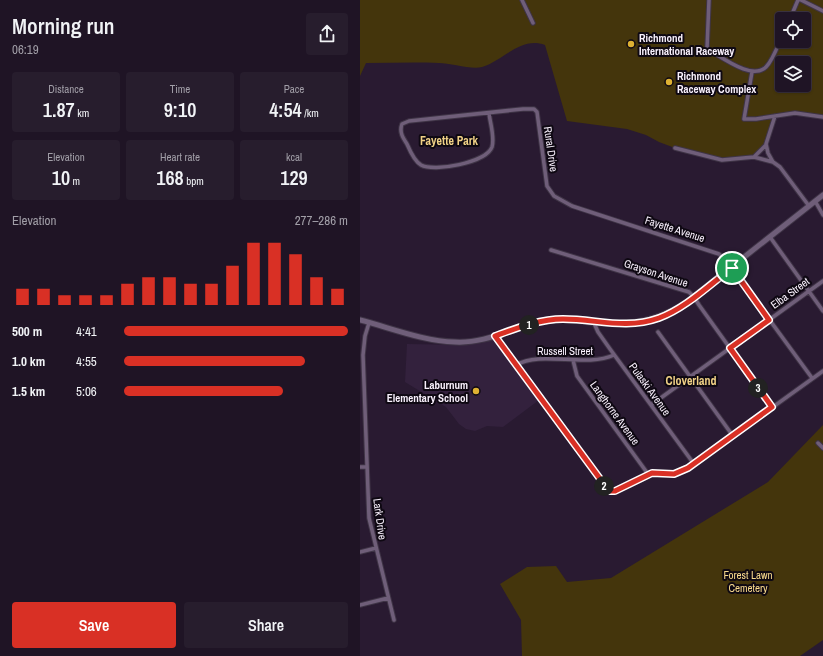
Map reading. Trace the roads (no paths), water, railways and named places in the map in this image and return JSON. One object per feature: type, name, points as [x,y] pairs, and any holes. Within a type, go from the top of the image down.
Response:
[{"type":"main road","points":[[360,320],[447,342],[469,342],[495,336],[526,326],[554,320],[626,324],[653,320],[673,311],[694,297],[823,195]]},
{"type":"street","points":[[522,0],[533,23]]},
{"type":"street","points":[[709,0],[707,49],[752,72],[759,72],[767,66],[776,48]]},
{"type":"street","points":[[794,12],[800,0],[823,11]]},
{"type":"street","points":[[752,72],[744,119],[751,120],[798,113],[823,117]]},
{"type":"street","name":"Rural Drive","points":[[489,113],[535,110],[549,190]]},
{"type":"street","points":[[489,113],[493,141],[491,149],[482,157],[465,163],[432,167],[421,165],[412,154],[402,135],[401,129],[404,123],[409,121],[489,113]]},
{"type":"street","points":[[754,157],[766,144],[775,116]]},
{"type":"street","points":[[766,144],[768,153],[773,162]]},
{"type":"street","points":[[675,148],[722,160],[754,157],[773,162],[780,166],[809,206]]},
{"type":"street","name":"Fayette Avenue","points":[[549,190],[559,200],[572,206],[717,253],[732,268],[812,378]]},
{"type":"street","points":[[815,202],[823,215]]},
{"type":"street","points":[[770,237],[823,311]]},
{"type":"street","name":"Grayson Avenue","points":[[551,250],[689,292],[772,407]]},
{"type":"street","name":"Elba Street","points":[[651,405],[823,281]]},
{"type":"street","name":"Lark Drive","points":[[369,323],[361,354],[362,402],[369,518],[394,620]]},
{"type":"street","name":"Pulaski Avenue","points":[[594,323],[598,332],[614,355],[694,464]]},
{"type":"street","points":[[658,332],[733,436]]},
{"type":"street","points":[[495,336],[611,492],[654,472],[668,474],[679,473],[694,464],[823,370]]},
{"type":"street","name":"Russell Street","points":[[516,365],[530,360],[603,359],[614,355]]},
{"type":"street","name":"Langhorne Avenue","points":[[573,360],[577,376],[648,474]]},
{"type":"street","points":[[818,443],[823,448]]},
{"type":"street","points":[[360,467],[367,467]]},
{"type":"street","points":[[360,552],[376,548]]},
{"type":"street","points":[[360,606],[388,598]]},
{"type":"place","name":"Richmond International Raceway","points":[[631,44]]},
{"type":"place","name":"Richmond Raceway Complex","points":[[669,82]]},
{"type":"place","name":"Laburnum Elementary School","points":[[476,391]]},
{"type":"district","name":"Fayette Park","points":[[449,141]]},
{"type":"district","name":"Cloverland","points":[[691,381]]},
{"type":"park label","name":"Forest Lawn Cemetery","points":[[748,581]]}]
